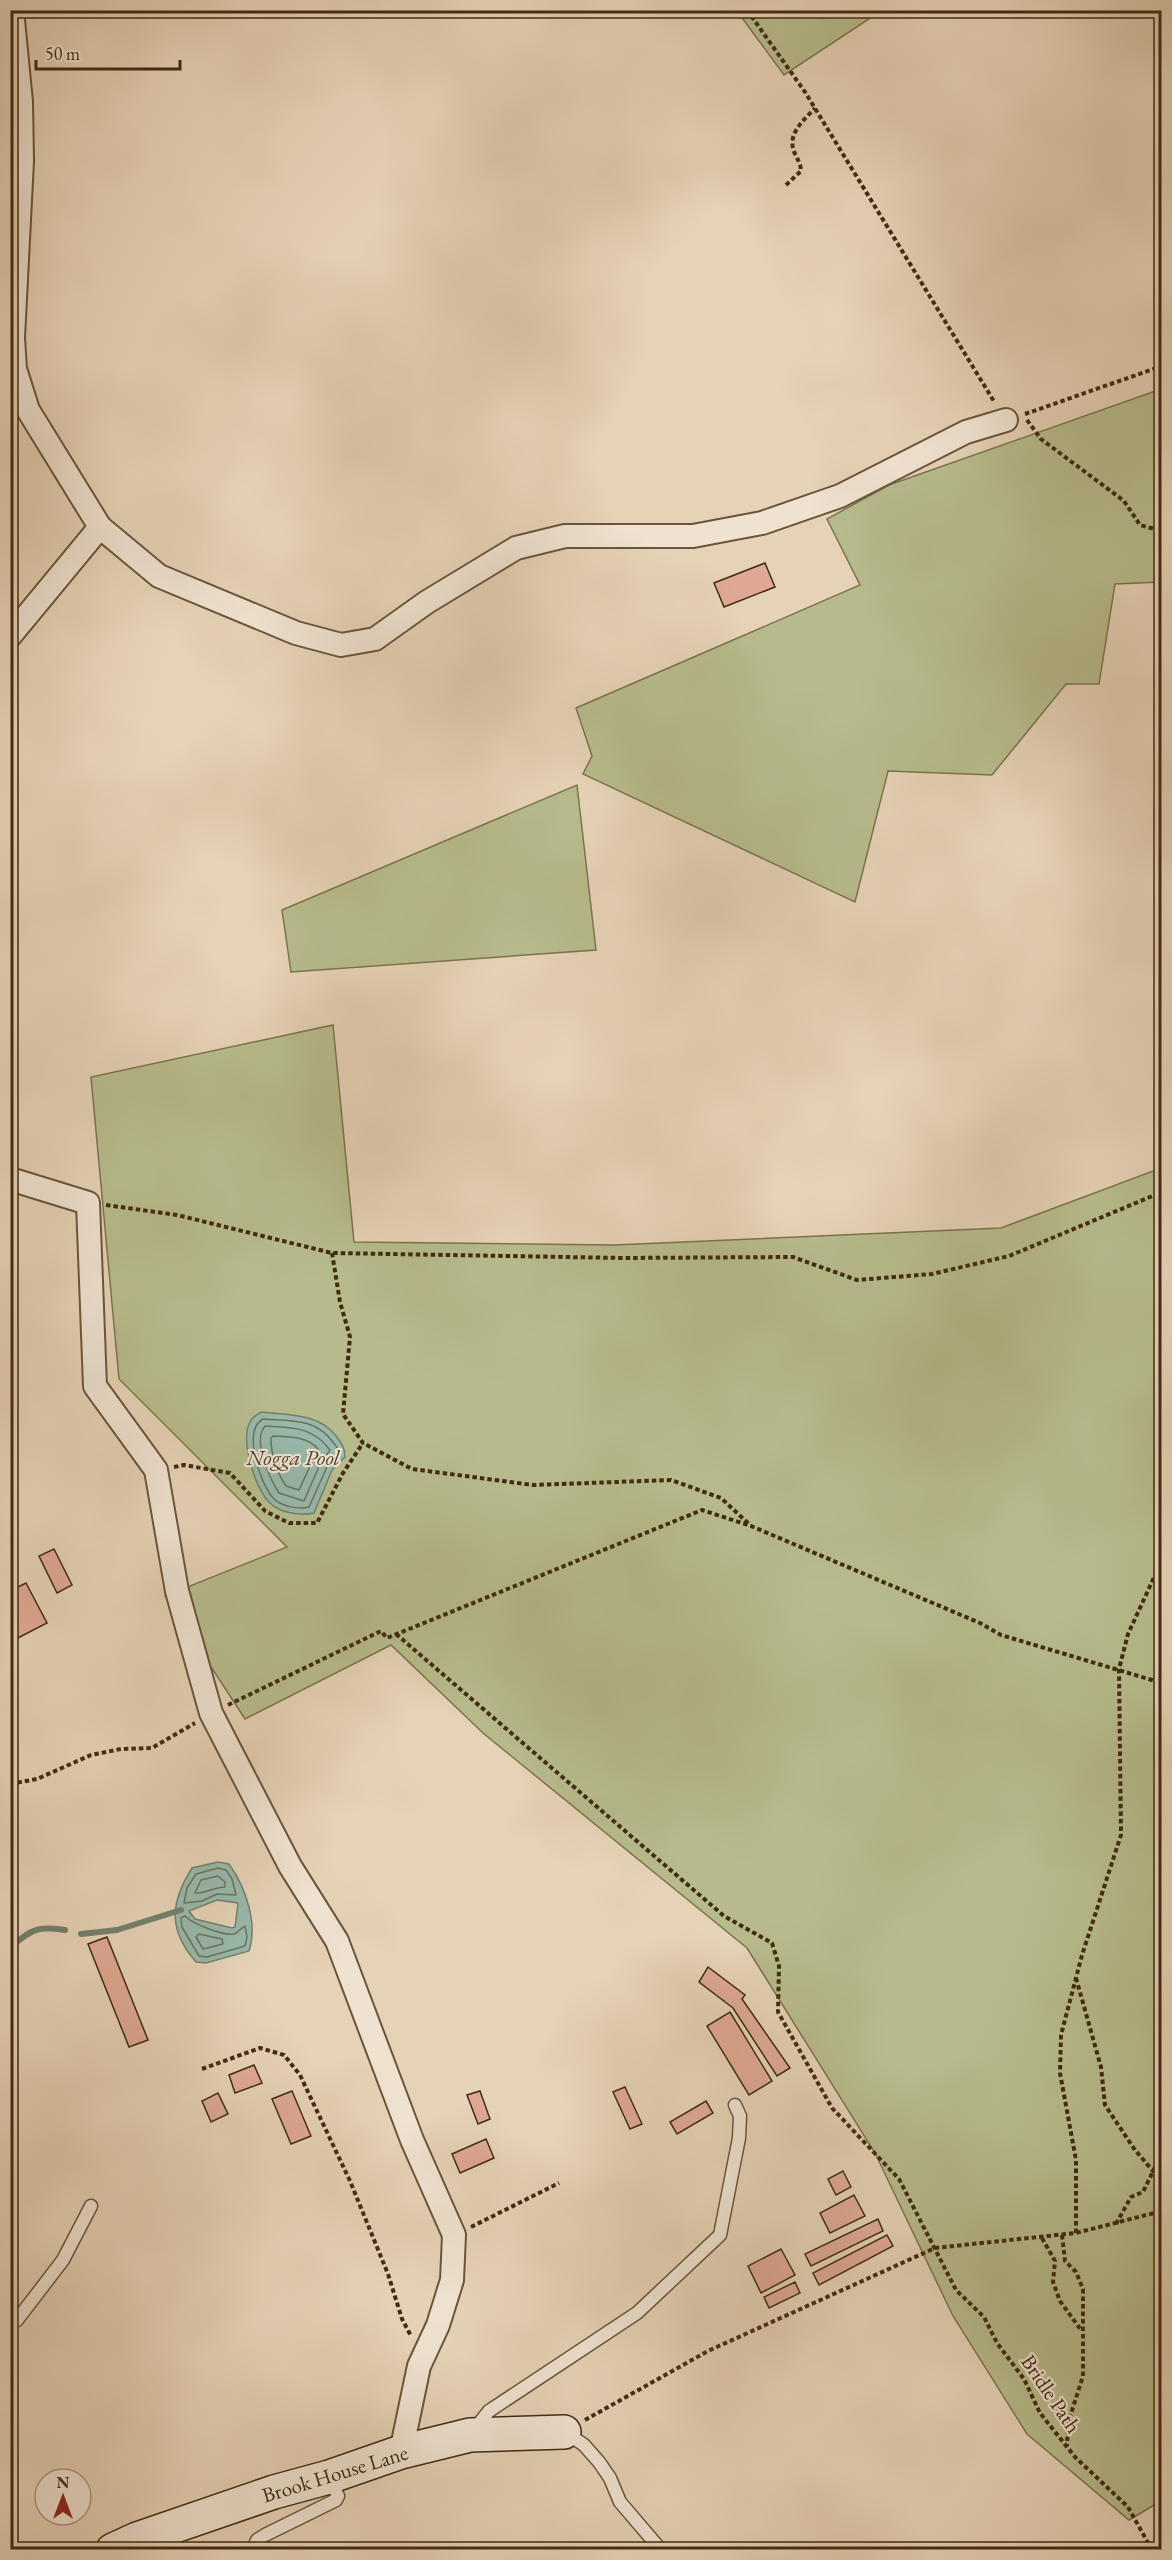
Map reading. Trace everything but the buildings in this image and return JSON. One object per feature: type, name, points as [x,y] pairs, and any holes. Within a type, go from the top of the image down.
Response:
[{"type":"street","points":[[12,10],[13,42],[21,102],[16,158],[15,369],[28,410],[100,527],[159,576],[296,633],[341,645],[375,639],[427,602],[516,548],[565,536],[693,536],[762,523],[840,496],[966,432],[1014,417]]},
{"type":"street","points":[[10,636],[100,527]]},
{"type":"street","points":[[10,1179],[88,1203],[95,1386],[156,1470],[177,1592],[211,1713],[290,1866],[338,1941],[412,2140],[454,2235],[452,2280],[438,2325],[419,2366],[401,2452]]},
{"type":"street","name":"Brook House Lane","points":[[113,2550],[137,2538],[401,2452],[470,2435],[564,2432]]},
{"type":"lane","points":[[470,2435],[489,2411],[637,2313],[724,2233],[739,2138],[740,2116],[735,2105]]},
{"type":"lane","points":[[10,2325],[17,2320],[63,2260],[91,2206]]},
{"type":"lane","points":[[564,2432],[584,2445],[599,2462],[610,2478],[620,2502],[661,2550]]},
{"type":"lane","points":[[253,2550],[257,2540],[265,2535],[336,2500],[338,2496],[329,2477]]},
{"type":"path","points":[[747,10],[815,108],[1014,417],[1124,501],[1140,525],[1161,531]]},
{"type":"path","points":[[786,185],[801,171],[792,147],[794,134],[815,108]]},
{"type":"path","points":[[1014,417],[1161,366]]},
{"type":"path","points":[[88,1203],[177,1215],[332,1252],[624,1258],[793,1257],[857,1280],[932,1274],[1009,1256],[1161,1192]]},
{"type":"path","points":[[332,1252],[340,1302],[350,1337],[343,1414],[363,1443],[412,1469],[533,1485],[671,1480],[721,1498],[751,1526]]},
{"type":"path","points":[[156,1470],[184,1465],[230,1473],[265,1511],[290,1523],[317,1523],[343,1473],[363,1443]]},
{"type":"path","points":[[10,1784],[37,1779],[91,1755],[121,1749],[152,1748],[211,1713],[381,1631],[387,1638],[702,1510],[751,1526],[980,1623],[1001,1635],[1161,1683]]},
{"type":"path","points":[[1076,2233],[1076,2160],[1060,2073],[1061,2035],[1076,1977],[1121,1835],[1119,1670],[1128,1634],[1161,1560]]},
{"type":"path","name":"Bridle Path","points":[[396,1634],[724,1916],[772,1943],[779,1966],[778,2012],[832,2108],[899,2179],[956,2290],[984,2317],[997,2343],[1024,2379],[1040,2413],[1067,2446],[1128,2507],[1152,2550]]},
{"type":"path","points":[[1076,1977],[1101,2067],[1105,2105],[1135,2150],[1153,2171],[1161,2175]]},
{"type":"path","points":[[202,2069],[260,2048],[284,2055],[300,2075],[350,2181],[388,2274],[402,2319],[418,2353],[419,2366]]},
{"type":"path","points":[[1116,2224],[1131,2197],[1143,2192],[1161,2153]]},
{"type":"path","points":[[454,2235],[559,2183]]},
{"type":"path","points":[[564,2432],[708,2351],[935,2248],[1076,2233],[1161,2211]]},
{"type":"path","points":[[1062,2235],[1065,2261],[1076,2272],[1083,2289],[1083,2376],[1068,2423],[1067,2446]]},
{"type":"path","points":[[1042,2238],[1055,2261],[1053,2282],[1060,2301],[1082,2332]]},
{"type":"path","points":[[1055,2261],[1065,2261]]},
{"type":"green space","points":[[737,11],[881,11],[784,75]]},
{"type":"green space","points":[[1161,389],[1161,582],[1115,584],[1099,684],[1066,684],[992,775],[888,771],[855,902],[583,774],[592,756],[576,708],[860,585],[827,519],[889,485]]},
{"type":"green space","points":[[577,785],[596,950],[291,972],[282,910]]},
{"type":"green space","points":[[333,1025],[354,1242],[614,1245],[1001,1228],[1161,1168],[1161,2501],[1129,2520],[1027,2434],[953,2316],[875,2153],[747,1948],[483,1733],[391,1645],[245,1719],[165,1596],[287,1547],[119,1379],[91,1077]]},
{"type":"water","name":"Nogga Pool","points":[[261,1412],[312,1419],[329,1428],[342,1445],[345,1457],[332,1470],[314,1513],[296,1514],[278,1509],[269,1502],[259,1486],[248,1452],[247,1430],[253,1417]]},
{"type":"water","points":[[218,1862],[229,1864],[241,1884],[249,1906],[252,1929],[249,1951],[206,1963],[196,1962],[187,1950],[180,1939],[175,1916],[179,1893],[192,1868]],"holes":[[[217,1900],[238,1903],[235,1927],[232,1928],[195,1919],[189,1911]]]},
{"type":"waterway","points":[[81,1934],[117,1930],[181,1910]]},
{"type":"waterway","points":[[10,1947],[35,1930],[47,1928],[65,1930]]}]
